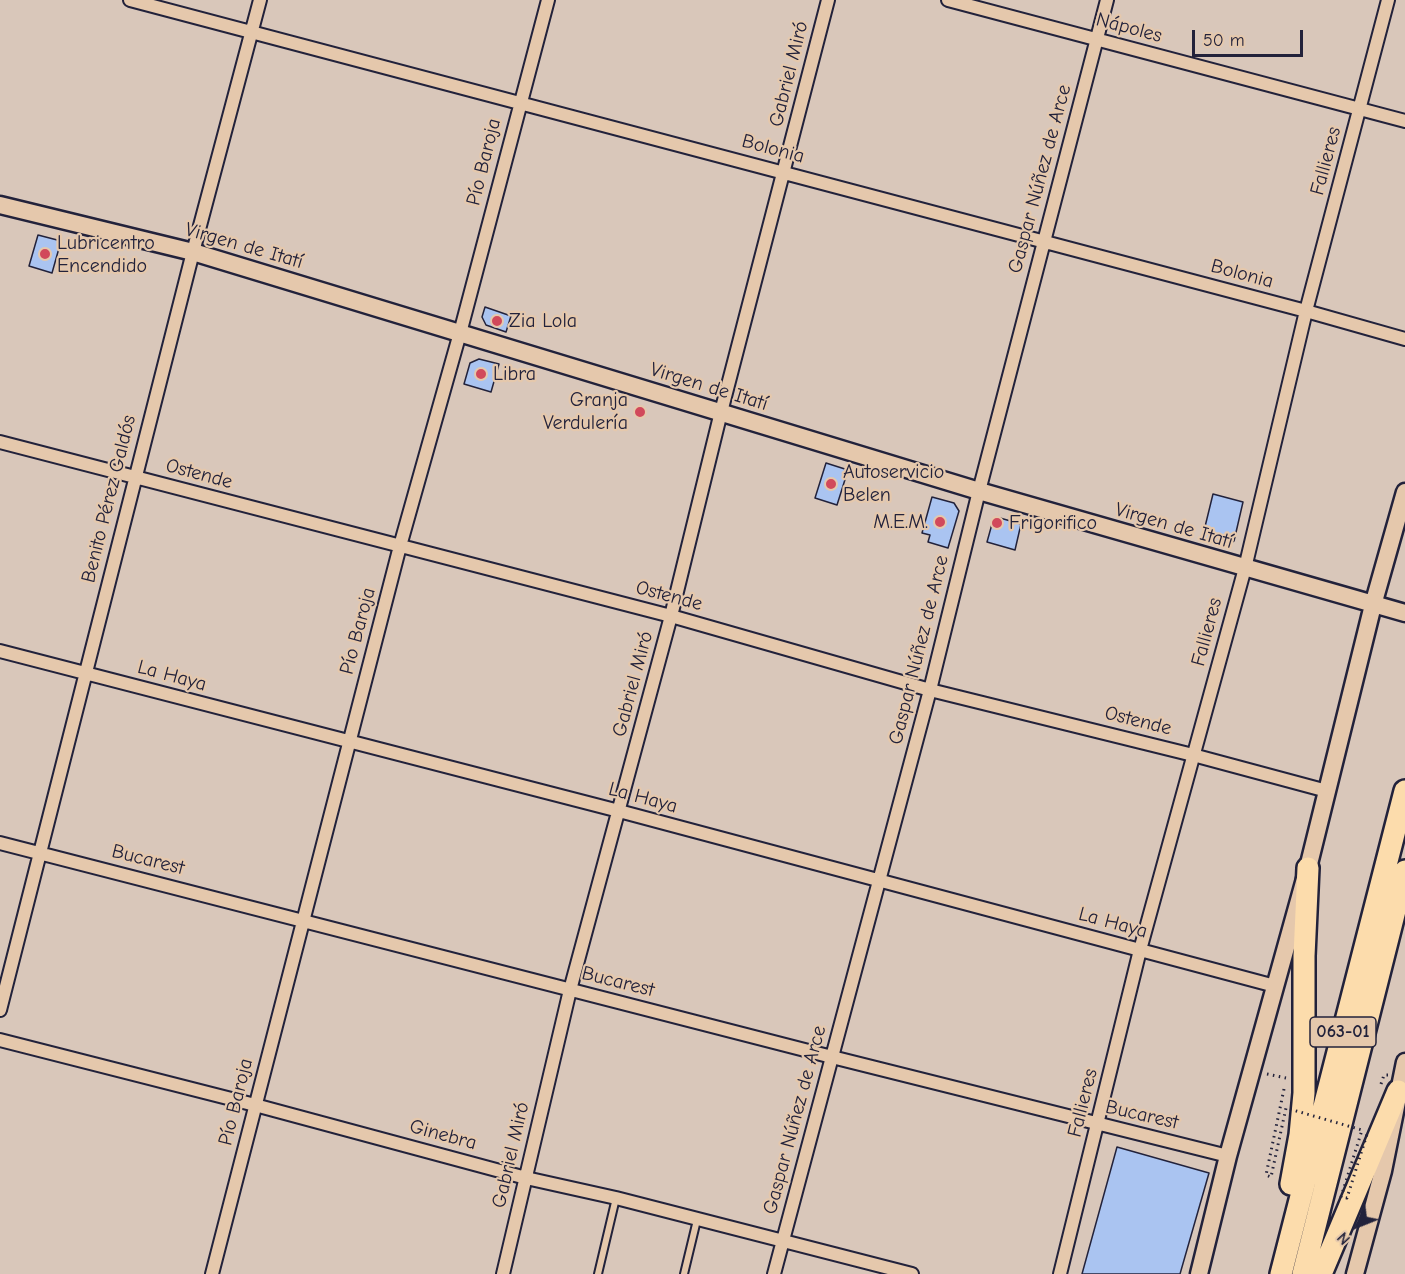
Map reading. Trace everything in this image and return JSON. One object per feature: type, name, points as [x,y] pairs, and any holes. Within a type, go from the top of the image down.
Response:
[{"type":"highway","name":"063-01","points":[[1279,1274],[1405,791]]},
{"type":"highway","points":[[1279,1274],[1304,1094],[1308,868]]},
{"type":"highway","name":"063-01","points":[[1303,1274],[1405,872]]},
{"type":"highway","points":[[1321,1274],[1398,1091]]},
{"type":"street","name":"Bolonia","points":[[130,0],[1044,241],[1405,339]]},
{"type":"street","name":"Benito Pérez Galdós","points":[[0,1010],[135,477],[260,0]]},
{"type":"street","name":"Pío Baroja","points":[[212,1274],[400,546],[460,333],[548,0]]},
{"type":"street","name":"Gabriel Miró","points":[[503,1274],[570,990],[671,616],[721,412],[828,0]]},
{"type":"street","name":"Nápoles","points":[[948,0],[1405,121]]},
{"type":"street","name":"Gaspar Núñez de Arce","points":[[774,1274],[930,690],[979,491],[1107,0]]},
{"type":"street","name":"Fallieres","points":[[1060,1274],[1140,950],[1245,568],[1306,311],[1388,0]]},
{"type":"street","name":"Virgen de Itatí","points":[[0,205],[193,252],[979,491],[1405,613]]},
{"type":"street","name":"Ostende","points":[[0,442],[671,616],[930,690],[1193,755],[1327,791]]},
{"type":"street","points":[[1199,1274],[1228,1156],[1308,868],[1373,605],[1405,492]]},
{"type":"street","name":"La Haya","points":[[0,651],[879,880],[1275,986]]},
{"type":"street","name":"Bucarest","points":[[0,843],[1098,1125],[1228,1156]]},
{"type":"street","name":"Ginebra","points":[[0,1040],[255,1105],[526,1178],[616,1198],[912,1274]]},
{"type":"street","points":[[1355,1274],[1383,1171],[1405,1062]]},
{"type":"lane","points":[[598,1274],[616,1198]]},
{"type":"lane","points":[[684,1274],[697,1220]]},
{"type":"path","points":[[1252,1071],[1286,1078],[1266,1175],[1271,1177],[1286,1108],[1362,1130],[1341,1197],[1347,1198],[1368,1131]]},
{"type":"building","name":"Lubricentro Encendido","points":[[38,235],[61,241],[52,273],[29,266]]},
{"type":"building","name":"Zia Lola","points":[[485,307],[511,316],[506,332],[486,325],[482,317]]},
{"type":"building","name":"Libra","points":[[479,359],[499,364],[491,392],[464,384],[470,363]]},
{"type":"building","name":"Autoservicio Belen","points":[[826,463],[848,470],[837,505],[815,498]]},
{"type":"building","points":[[1213,494],[1243,502],[1234,541],[1227,546],[1202,539]]},
{"type":"building","name":"M.E.M.","points":[[932,497],[954,503],[959,511],[948,548],[928,542],[930,535],[922,533]]},
{"type":"building","points":[[1000,518],[1021,524],[1015,550],[987,542],[992,524]]},
{"type":"building","points":[[1117,1147],[1209,1173],[1180,1274],[1082,1274]]},
{"type":"place","name":"Lubricentro Encendido","points":[[45,254]]},
{"type":"place","name":"Zia Lola","points":[[497,321]]},
{"type":"place","name":"Libra","points":[[481,374]]},
{"type":"place","name":"Granja Verdulería","points":[[640,412]]},
{"type":"place","name":"Autoservicio Belen","points":[[831,484]]},
{"type":"place","name":"M.E.M.","points":[[940,522]]},
{"type":"place","name":"Frigorifico","points":[[997,523]]}]
